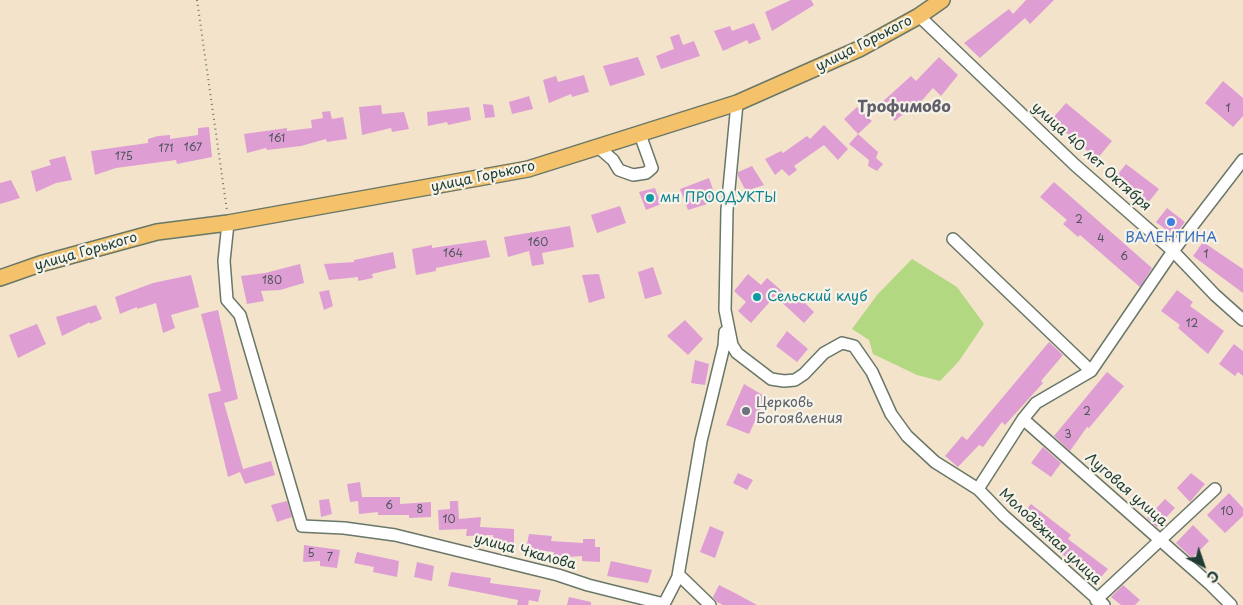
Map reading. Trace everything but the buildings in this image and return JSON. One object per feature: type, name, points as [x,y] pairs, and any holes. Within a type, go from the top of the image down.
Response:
[{"type":"main road","name":"улица Горького","points":[[0,278],[40,264],[157,232],[228,223],[528,169],[738,103],[858,49],[919,16],[942,0]]},
{"type":"street","name":"улица 40 лет Октября","points":[[919,16],[1075,165],[1172,251],[1214,296],[1243,320]]},
{"type":"street","points":[[725,310],[727,210],[738,103]]},
{"type":"street","points":[[598,147],[613,160],[619,170],[633,175],[646,173],[652,168],[642,140],[643,133]]},
{"type":"street","name":"Молодёжная улица","points":[[978,489],[1023,419],[1036,403],[1091,370],[1172,251],[1243,160]]},
{"type":"street","name":"улица Чкалова","points":[[228,223],[224,261],[227,300],[240,315],[302,526],[344,528],[396,536],[558,575],[664,605],[679,575],[701,441],[724,346],[725,310]]},
{"type":"street","points":[[953,239],[1091,370]]},
{"type":"street","name":"Молодёжная улица","points":[[725,310],[732,346],[737,353],[771,379],[795,380],[804,374],[824,353],[842,342],[854,346],[863,356],[891,414],[907,436],[935,462],[978,489],[1100,602]]},
{"type":"street","name":"Луговая улица","points":[[1023,419],[1160,539],[1231,605]]},
{"type":"street","points":[[1100,602],[1160,539],[1215,489]]},
{"type":"street","points":[[679,575],[710,605]]},
{"type":"path","points":[[197,0],[228,223]]},
{"type":"green space","points":[[912,259],[957,287],[984,324],[959,361],[940,381],[917,375],[873,354],[869,340],[852,329],[877,295]]},
{"type":"place","name":"мн ПРООДУКТЫ","points":[[650,198]]},
{"type":"place","name":"ВАЛЕНТИНА","points":[[1171,222]]},
{"type":"place","name":"Сельский клуб","points":[[757,297]]},
{"type":"place","name":"Церковь Богоявления","points":[[746,411]]},
{"type":"district","name":"Трофимово","points":[[904,108]]}]
